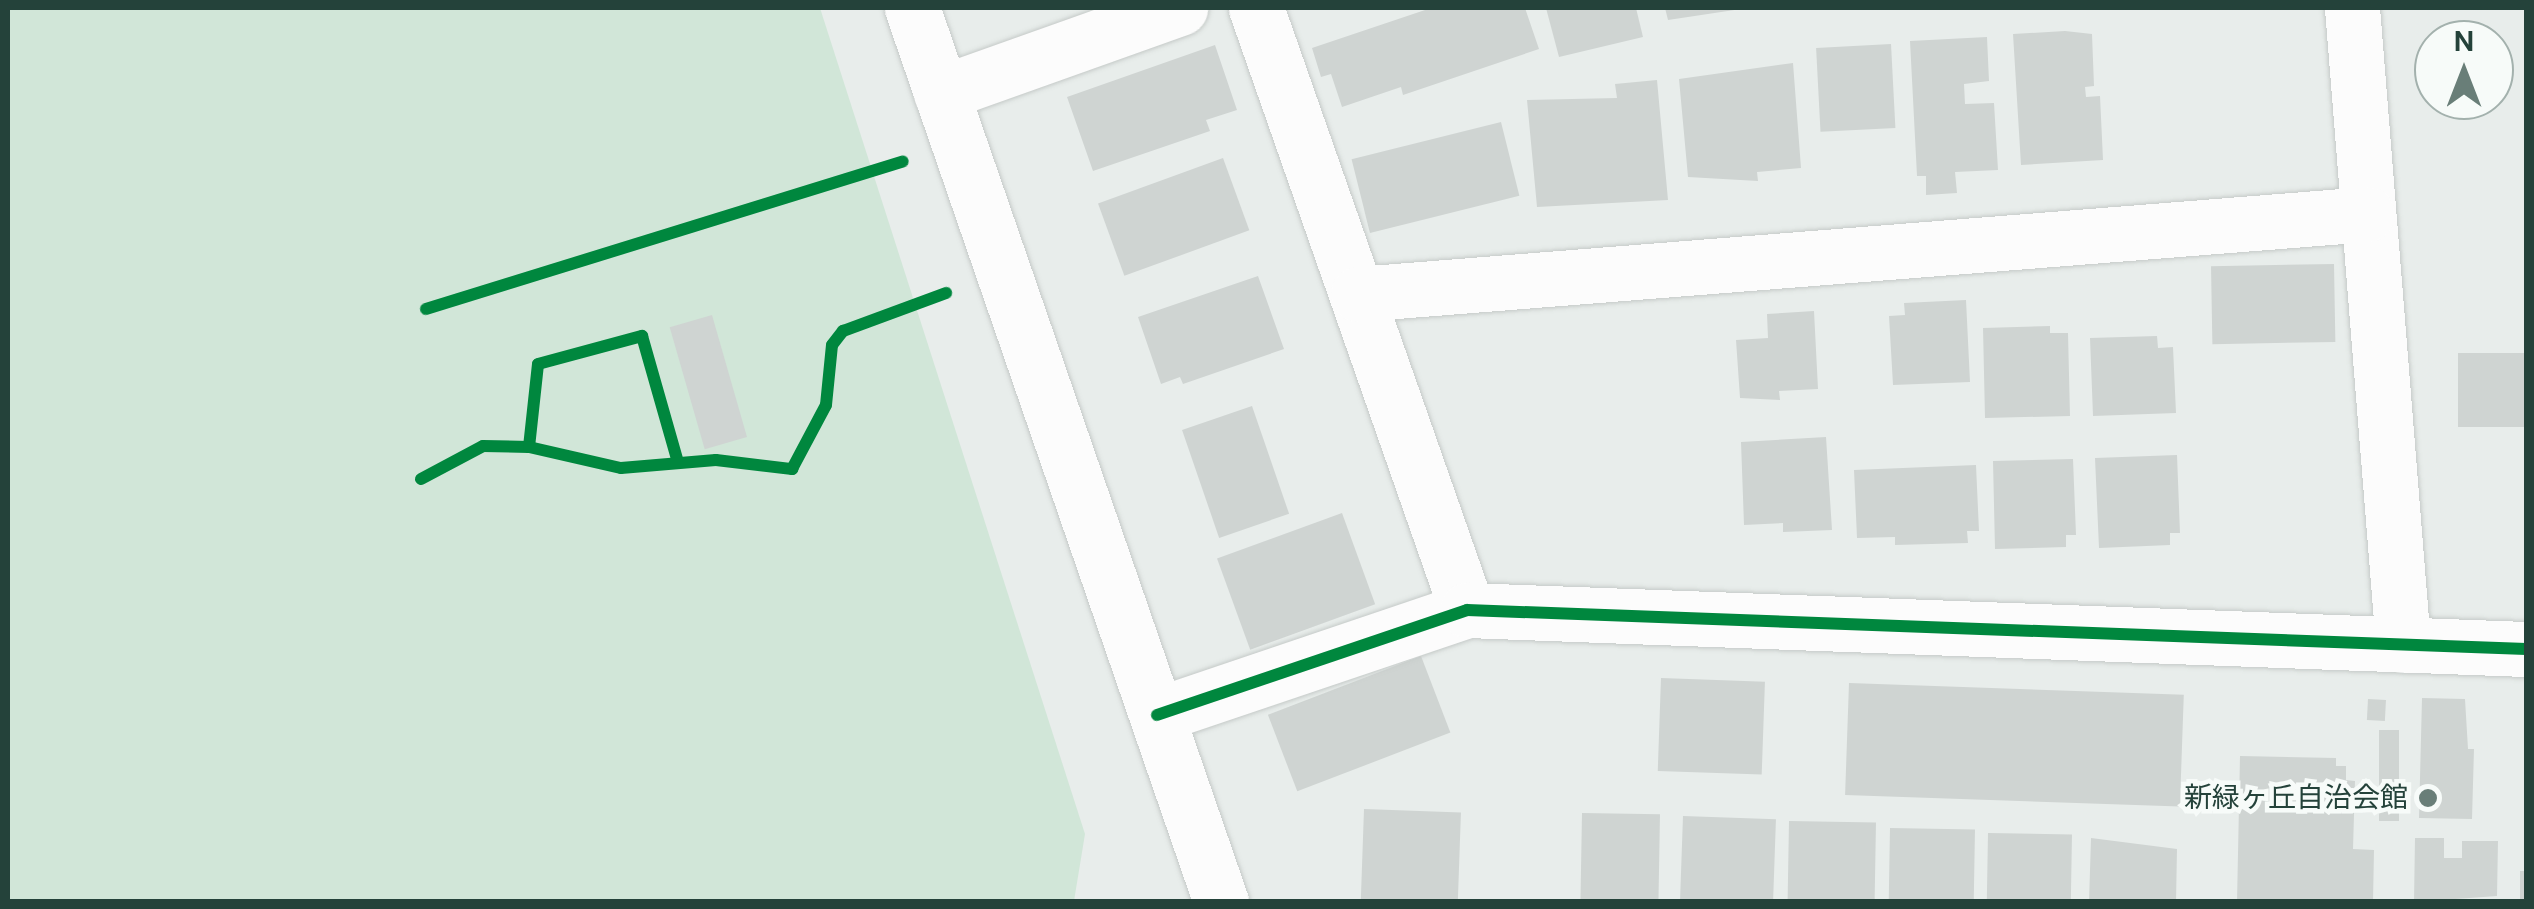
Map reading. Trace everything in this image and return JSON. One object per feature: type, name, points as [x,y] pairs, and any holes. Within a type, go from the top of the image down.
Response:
[{"type":"street","points":[[912,8],[1221,902]]},
{"type":"street","points":[[940,94],[1180,8]]},
{"type":"street","points":[[1256,8],[1468,610]]},
{"type":"street","points":[[2352,8],[2403,645]]},
{"type":"street","points":[[1358,294],[2367,214]]},
{"type":"street","points":[[1157,715],[1468,610],[2526,650]]},
{"type":"green space","points":[[8,8],[820,8],[1085,834],[1074,901],[8,901]]},
{"type":"building","points":[[1431,8],[1525,8],[1539,49],[1403,95],[1401,87],[1342,107],[1331,74],[1321,77],[1312,48]]},
{"type":"building","points":[[1546,8],[1636,8],[1643,37],[1559,57]]},
{"type":"building","points":[[1665,8],[1741,8],[1741,9],[1668,20]]},
{"type":"building","points":[[2013,34],[2092,34],[2094,86],[2085,87],[2086,97],[2100,96],[2103,160],[2021,165]]},
{"type":"building","points":[[1987,37],[1989,81],[1964,84],[1965,104],[1994,103],[1998,170],[1955,172],[1957,193],[1926,195],[1926,176],[1917,176],[1910,41]]},
{"type":"building","points":[[1891,44],[1895,128],[1820,132],[1816,48]]},
{"type":"building","points":[[1215,45],[1237,110],[1206,120],[1210,131],[1093,171],[1067,97]]},
{"type":"building","points":[[1793,63],[1801,168],[1757,172],[1758,181],[1688,177],[1679,79]]},
{"type":"building","points":[[1657,80],[1668,200],[1537,207],[1527,100],[1617,98],[1615,84]]},
{"type":"building","points":[[1501,122],[1519,196],[1370,233],[1352,159]]},
{"type":"building","points":[[1223,158],[1249,230],[1124,276],[1098,203]]},
{"type":"building","points":[[2334,264],[2335,342],[2212,344],[2211,266]]},
{"type":"building","points":[[1258,276],[1284,349],[1183,384],[1180,377],[1161,384],[1138,317]]},
{"type":"building","points":[[1966,300],[1970,382],[1893,385],[1889,316],[1905,315],[1904,303]]},
{"type":"building","points":[[1814,311],[1818,389],[1779,391],[1780,400],[1740,398],[1736,340],[1768,338],[1767,314]]},
{"type":"building","points":[[712,315],[747,437],[705,449],[670,327]]},
{"type":"building","points":[[2050,326],[2050,333],[2068,333],[2070,416],[1985,418],[1983,328]]},
{"type":"building","points":[[2157,336],[2158,348],[2173,347],[2176,413],[2093,416],[2090,338]]},
{"type":"building","points":[[2458,353],[2526,353],[2526,427],[2458,427]]},
{"type":"building","points":[[1252,406],[1289,514],[1219,538],[1182,430]]},
{"type":"building","points":[[1826,437],[1832,530],[1783,532],[1783,523],[1744,525],[1741,442]]},
{"type":"building","points":[[2177,455],[2180,533],[2170,533],[2170,545],[2099,548],[2095,458]]},
{"type":"building","points":[[2073,459],[2076,535],[2066,535],[2066,547],[1995,549],[1993,461]]},
{"type":"building","points":[[1976,465],[1979,531],[1967,531],[1968,543],[1895,545],[1895,537],[1857,538],[1854,470]]},
{"type":"building","points":[[1342,513],[1375,604],[1250,650],[1217,558]]},
{"type":"building","points":[[1421,656],[1450,733],[1297,791],[1268,715]]},
{"type":"building","points":[[1661,678],[1765,682],[1762,775],[1658,771]]},
{"type":"building","points":[[1849,683],[2184,695],[2180,807],[1845,795]]},
{"type":"building","points":[[2422,698],[2465,699],[2468,749],[2474,749],[2472,819],[2419,818]]},
{"type":"building","points":[[2368,699],[2386,700],[2385,721],[2367,720]]},
{"type":"building","points":[[2379,730],[2399,730],[2399,821],[2379,821]]},
{"type":"building","points":[[2240,756],[2336,758],[2336,766],[2346,766],[2346,780],[2355,781],[2353,849],[2374,850],[2373,902],[2237,902]]},
{"type":"building","points":[[1364,809],[1461,812],[1458,902],[1361,902]]},
{"type":"building","points":[[1582,813],[1660,814],[1658,902],[1580,902]]},
{"type":"building","points":[[1683,816],[1776,819],[1773,902],[1680,902]]},
{"type":"building","points":[[1789,821],[1876,823],[1875,902],[1788,902]]},
{"type":"building","points":[[1890,828],[1975,829],[1974,902],[1889,902]]},
{"type":"building","points":[[1988,833],[2072,834],[2071,902],[1987,902]]},
{"type":"building","points":[[2091,838],[2177,849],[2176,902],[2089,902]]},
{"type":"building","points":[[2415,838],[2444,838],[2444,858],[2462,858],[2462,841],[2498,841],[2497,896],[2414,902]]},
{"type":"building","points":[[2520,871],[2526,871],[2526,902],[2520,902]]},
{"type":"cycle path","points":[[426,309],[903,161]]},
{"type":"cycle path","points":[[421,479],[483,446],[529,447],[621,468],[716,460],[792,469],[826,405],[832,345],[843,331],[946,293]]},
{"type":"cycle path","points":[[529,447],[538,364],[642,336],[678,462]]},
{"type":"cycle path","points":[[1157,715],[1467,610],[2526,649]]},
{"type":"place","name":"新緑ヶ丘自治会館","points":[[2428,798]]}]
